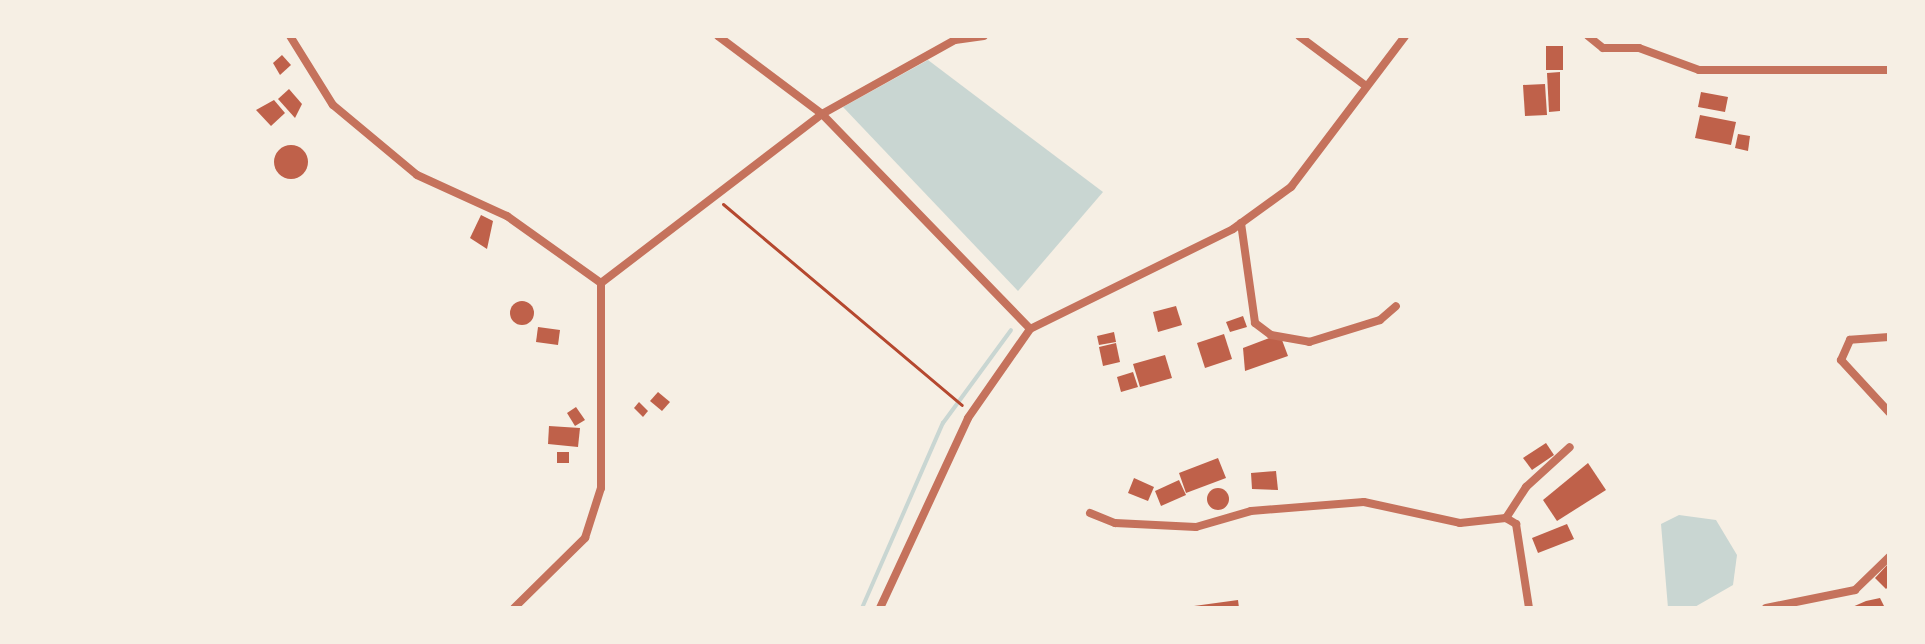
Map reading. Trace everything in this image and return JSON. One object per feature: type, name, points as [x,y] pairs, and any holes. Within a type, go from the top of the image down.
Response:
[{"type":"street","points":[[290,36],[333,105],[417,175],[507,216],[601,283]]},
{"type":"street","points":[[718,36],[822,114],[1030,329]]},
{"type":"street","points":[[601,283],[822,114],[955,40],[984,36]]},
{"type":"street","points":[[1299,36],[1366,86]]},
{"type":"street","points":[[880,608],[968,418],[1030,329],[1241,223],[1291,187],[1405,36]]},
{"type":"street","points":[[1588,36],[1603,48],[1639,48],[1699,70],[1889,70]]},
{"type":"street","points":[[1241,223],[1255,323],[1271,335],[1309,342],[1380,320],[1396,306]]},
{"type":"street","points":[[514,608],[585,538],[601,488],[601,283]]},
{"type":"street","points":[[1889,337],[1850,340],[1841,360],[1889,412]]},
{"type":"street","points":[[1506,518],[1526,487],[1570,447]]},
{"type":"street","points":[[1090,513],[1115,523],[1196,527],[1251,511],[1364,502],[1460,523],[1506,518],[1516,524],[1529,608]]},
{"type":"street","points":[[1766,608],[1855,590],[1889,557]]},
{"type":"path","points":[[714,196],[964,407]]},
{"type":"shaded area","points":[[928,60],[1103,192],[1018,291],[843,107]]},
{"type":"shaded area","points":[[1679,515],[1716,520],[1737,555],[1733,585],[1693,608],[1668,608],[1661,524]]},
{"type":"building","points":[[1546,46],[1563,46],[1563,70],[1546,70]]},
{"type":"building","points":[[282,55],[291,65],[280,75],[273,63]]},
{"type":"building","points":[[1560,72],[1560,111],[1549,112],[1547,73]]},
{"type":"building","points":[[1545,84],[1547,115],[1525,116],[1523,85]]},
{"type":"building","points":[[289,89],[302,104],[295,118],[278,99]]},
{"type":"building","points":[[1701,92],[1728,97],[1725,112],[1698,107]]},
{"type":"building","points":[[274,100],[285,113],[271,126],[256,110]]},
{"type":"building","points":[[1700,115],[1736,122],[1731,145],[1695,138]]},
{"type":"building","points":[[1738,134],[1750,136],[1748,151],[1735,148]]},
{"type":"building","points":[[291,145],[303,150],[308,162],[303,174],[291,179],[279,174],[274,162],[279,150]]},
{"type":"building","points":[[481,215],[493,221],[487,249],[470,238]]},
{"type":"building","points":[[522,301],[531,304],[534,313],[531,322],[522,325],[513,322],[510,313],[513,304]]},
{"type":"building","points":[[1176,306],[1182,325],[1158,332],[1153,312]]},
{"type":"building","points":[[1243,316],[1247,327],[1230,332],[1226,322]]},
{"type":"building","points":[[538,327],[560,330],[558,345],[536,342]]},
{"type":"building","points":[[1114,332],[1116,342],[1099,345],[1097,336]]},
{"type":"building","points":[[1224,334],[1232,359],[1205,368],[1197,343]]},
{"type":"building","points":[[1272,337],[1282,340],[1288,356],[1245,371],[1243,348]]},
{"type":"building","points":[[1116,343],[1120,362],[1103,366],[1099,347]]},
{"type":"building","points":[[1165,355],[1172,378],[1140,387],[1133,364]]},
{"type":"building","points":[[1133,372],[1138,387],[1121,392],[1117,377]]},
{"type":"building","points":[[658,392],[670,402],[662,411],[650,401]]},
{"type":"building","points":[[639,402],[648,411],[643,417],[634,408]]},
{"type":"building","points":[[576,407],[585,420],[575,426],[567,413]]},
{"type":"building","points":[[549,426],[580,428],[578,447],[548,444]]},
{"type":"building","points":[[1546,443],[1554,455],[1532,470],[1523,458]]},
{"type":"building","points":[[557,452],[569,452],[569,463],[557,463]]},
{"type":"building","points":[[1218,458],[1226,478],[1186,493],[1179,473]]},
{"type":"building","points":[[1588,463],[1606,490],[1557,521],[1543,500]]},
{"type":"building","points":[[1276,471],[1278,490],[1252,489],[1251,473]]},
{"type":"building","points":[[1134,478],[1154,487],[1148,501],[1128,493]]},
{"type":"building","points":[[1179,480],[1186,495],[1161,506],[1155,491]]},
{"type":"building","points":[[1218,488],[1226,491],[1229,499],[1226,507],[1218,510],[1210,507],[1207,499],[1210,491]]},
{"type":"building","points":[[1567,524],[1574,539],[1538,553],[1532,538]]},
{"type":"building","points":[[1889,563],[1889,586],[1886,589],[1875,578]]},
{"type":"building","points":[[1880,598],[1885,608],[1850,608],[1866,601]]},
{"type":"building","points":[[1238,600],[1239,608],[1194,606]]},
{"type":"waterway","points":[[862,608],[943,423],[1011,330]]}]
